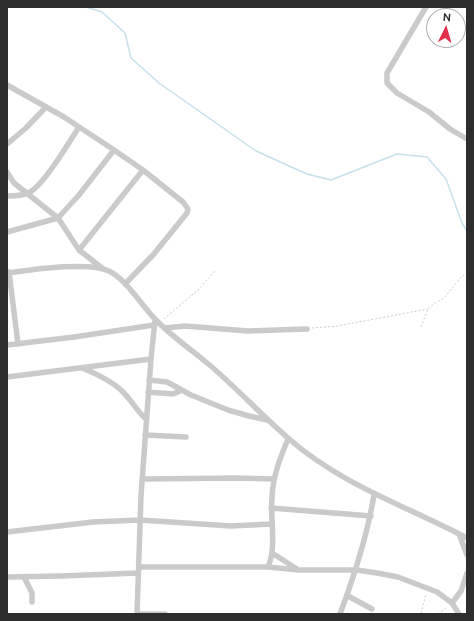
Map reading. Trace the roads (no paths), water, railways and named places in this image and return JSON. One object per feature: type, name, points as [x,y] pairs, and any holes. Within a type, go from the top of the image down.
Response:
[{"type":"street","points":[[426,7],[387,73],[387,83],[397,93],[429,112],[450,129],[467,139]]},
{"type":"street","points":[[7,85],[79,127],[143,170],[182,202],[188,211],[153,255],[125,284]]},
{"type":"street","points":[[7,144],[26,128],[46,107]]},
{"type":"street","points":[[7,196],[28,193],[40,183],[79,127]]},
{"type":"street","points":[[7,232],[58,218],[75,200],[114,150]]},
{"type":"street","points":[[79,250],[143,170]]},
{"type":"street","points":[[7,172],[14,182],[58,218],[79,250],[102,268],[116,275],[156,323],[165,328],[206,361],[288,439],[323,465],[357,486],[467,538]]},
{"type":"street","points":[[18,344],[8,272],[64,268],[102,268]]},
{"type":"street","points":[[7,344],[18,344],[156,323]]},
{"type":"street","points":[[156,323],[149,380],[142,479],[138,570],[138,614],[165,614]]},
{"type":"street","points":[[165,328],[185,326],[248,331],[307,329]]},
{"type":"street","points":[[7,377],[151,359]]},
{"type":"street","points":[[82,368],[106,379],[122,391],[146,419]]},
{"type":"street","points":[[149,380],[167,382],[182,390],[233,411],[269,421]]},
{"type":"street","points":[[148,392],[172,394],[182,390]]},
{"type":"street","points":[[145,435],[186,437]]},
{"type":"street","points":[[268,567],[272,553],[271,508],[274,479],[288,439]]},
{"type":"street","points":[[142,479],[274,479]]},
{"type":"street","points":[[342,614],[357,570],[371,516],[374,494]]},
{"type":"street","points":[[271,508],[371,516]]},
{"type":"street","points":[[7,532],[93,522],[140,520],[231,526],[271,524]]},
{"type":"street","points":[[459,534],[467,555]]},
{"type":"street","points":[[272,553],[299,570]]},
{"type":"street","points":[[7,577],[125,574],[138,570],[268,567],[299,570],[357,570],[398,577],[437,592],[452,603],[458,614]]},
{"type":"street","points":[[452,603],[461,591],[467,573]]},
{"type":"street","points":[[24,577],[32,593],[32,602]]},
{"type":"street","points":[[348,596],[372,609]]},
{"type":"waterway","points":[[86,7],[102,12],[125,33],[131,58],[159,83],[256,151],[307,174],[331,180],[397,154],[427,157],[446,179],[462,223],[467,231]]}]
